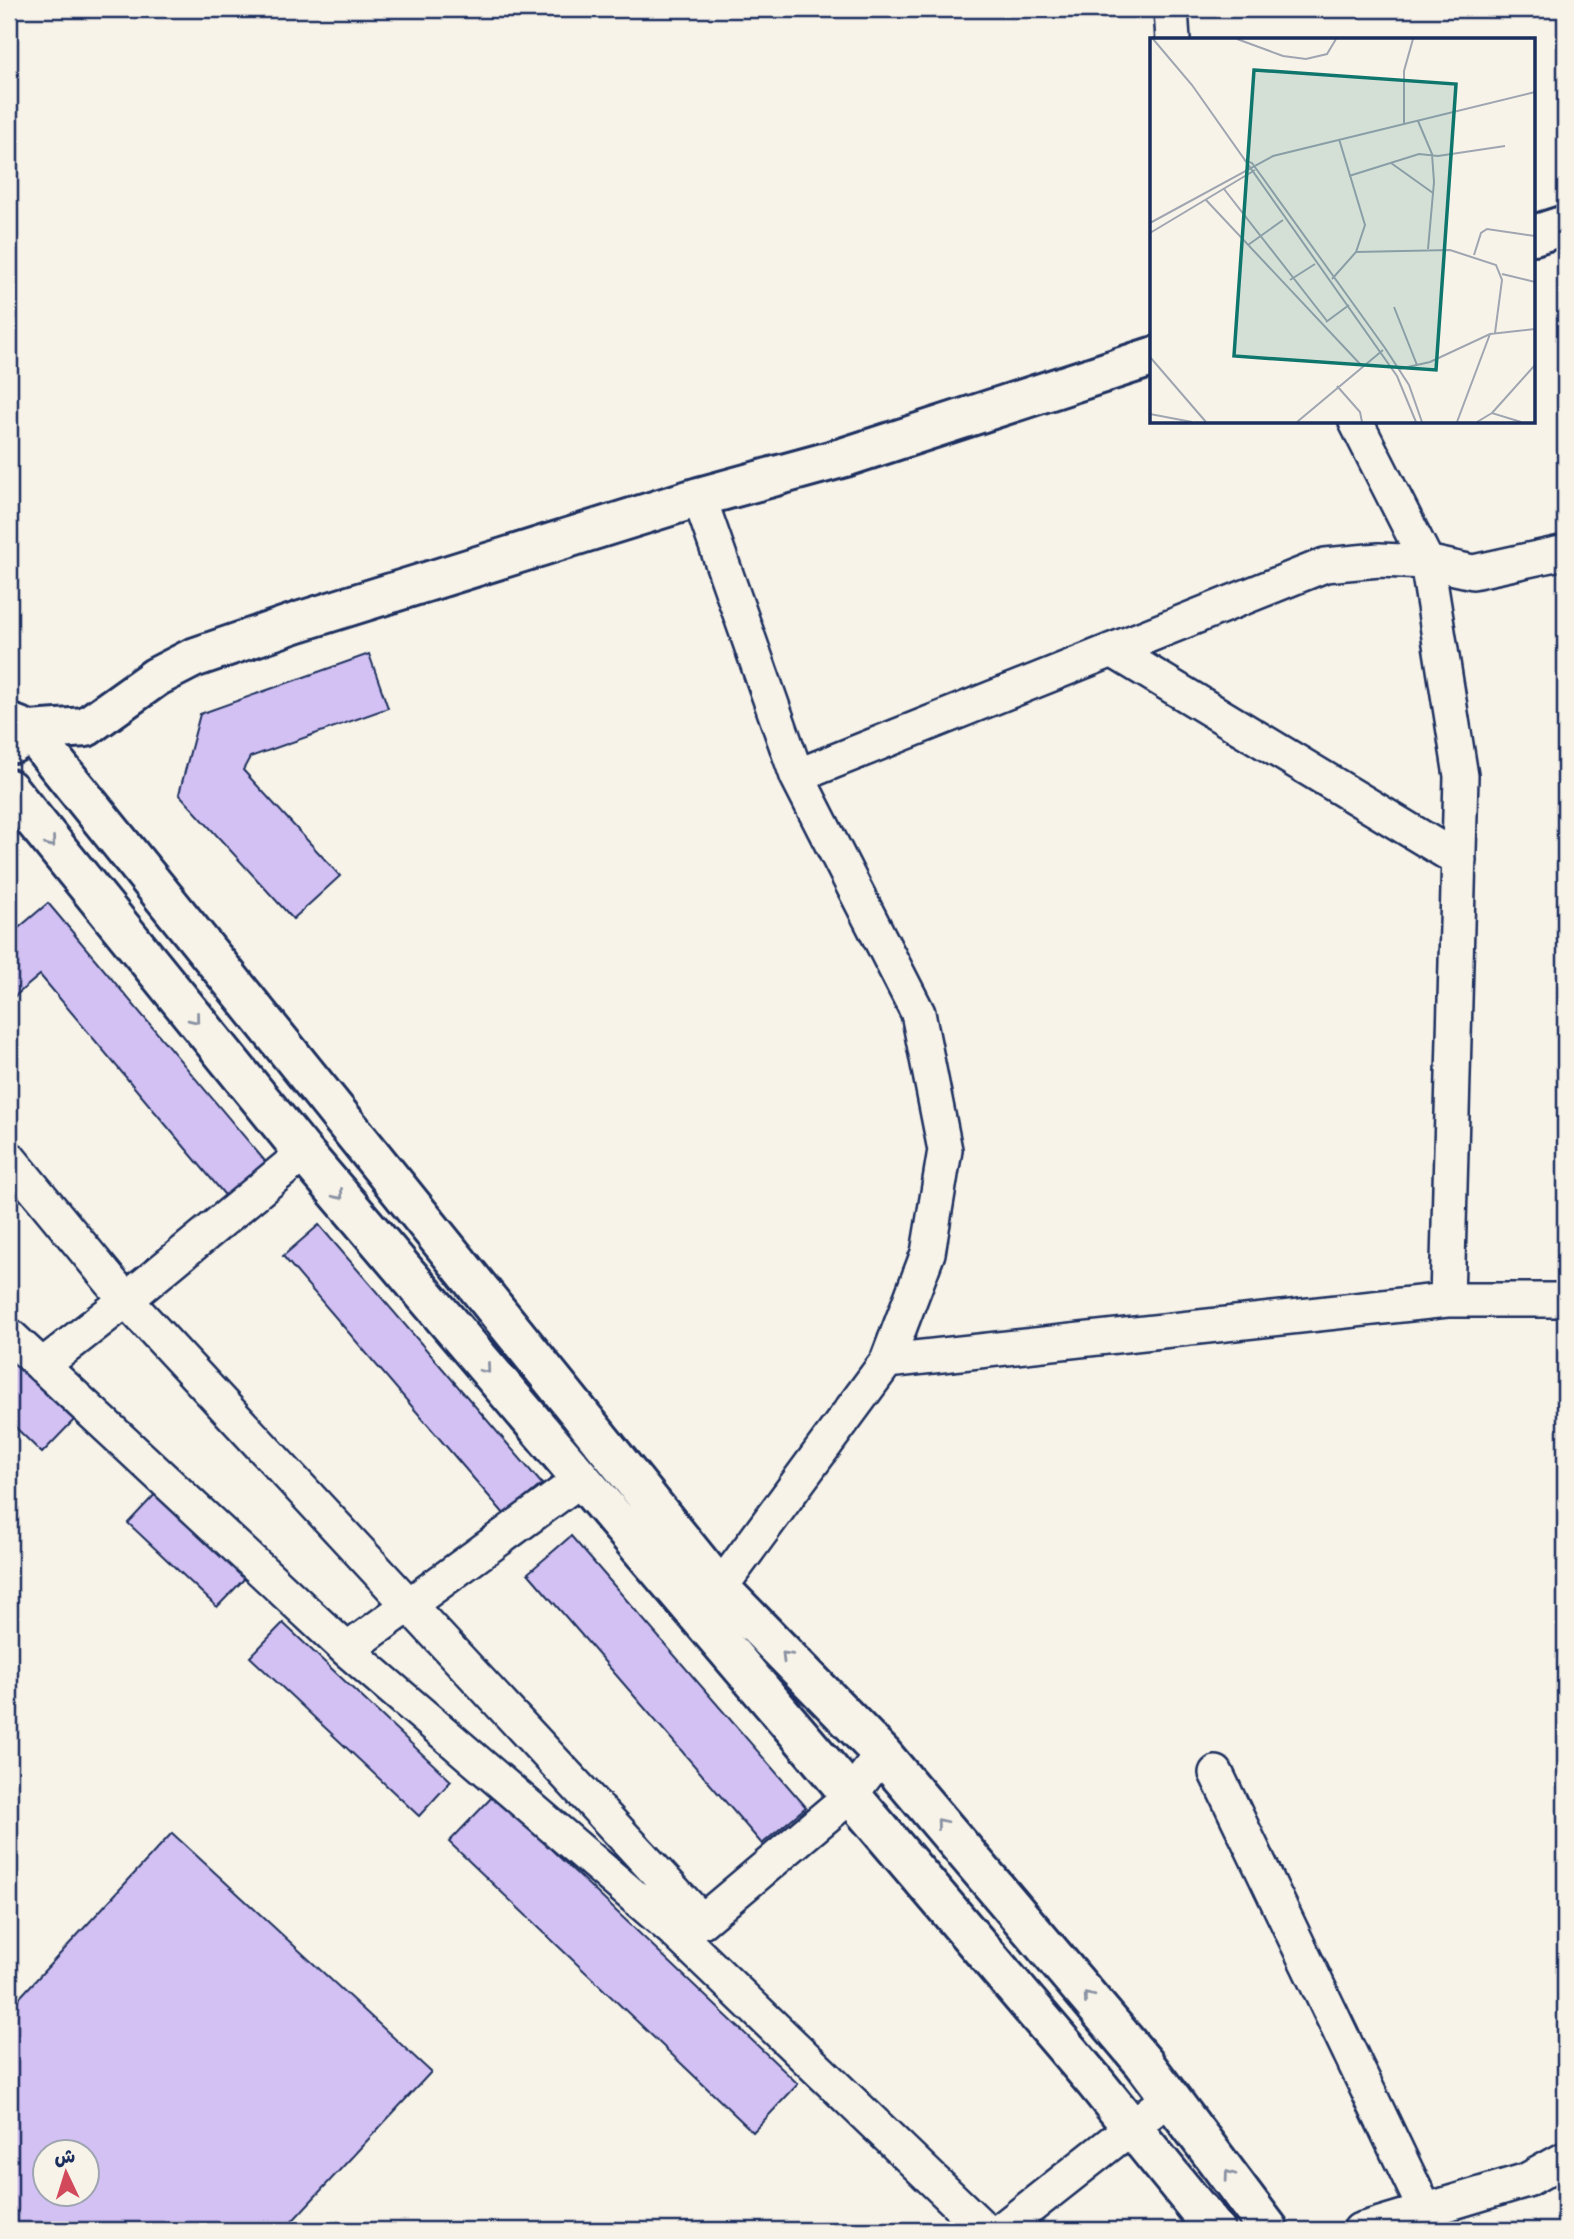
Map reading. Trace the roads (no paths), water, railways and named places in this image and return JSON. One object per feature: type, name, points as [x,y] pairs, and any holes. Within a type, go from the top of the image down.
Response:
[{"type":"main road","points":[[1536,234],[1565,225]]},
{"type":"main road","points":[[16,733],[86,727],[156,677],[193,659],[298,622],[698,497],[845,457],[1150,358]]},
{"type":"main road","points":[[86,727],[65,776],[14,805],[580,1480],[1132,2127],[1215,2230]]},
{"type":"main road","points":[[16,733],[65,776],[720,1588],[882,1754],[1171,2096],[1269,2230]]},
{"type":"street","points":[[1171,9],[1173,38]]},
{"type":"street","points":[[1357,424],[1427,562],[1461,776],[1447,1300]]},
{"type":"street","points":[[698,497],[797,776],[918,1013],[945,1150],[928,1253],[887,1361],[720,1588]]},
{"type":"street","points":[[797,776],[1325,565],[1379,560],[1427,562],[1473,572],[1565,552]]},
{"type":"street","points":[[1112,650],[1459,860]]},
{"type":"street","points":[[42,1366],[304,1153]]},
{"type":"street","points":[[9,1158],[126,1300],[407,1605],[687,1926],[985,2230]]},
{"type":"street","points":[[887,1361],[1447,1300],[1565,1300]]},
{"type":"street","points":[[9,1335],[347,1650],[687,1926]]},
{"type":"street","points":[[347,1650],[580,1480]]},
{"type":"street","points":[[687,1926],[850,1796],[882,1754]]},
{"type":"street","points":[[1216,1773],[1425,2210]]},
{"type":"street","points":[[1001,2230],[1171,2096]]},
{"type":"street","points":[[1360,2230],[1527,2180],[1565,2159]]}]
